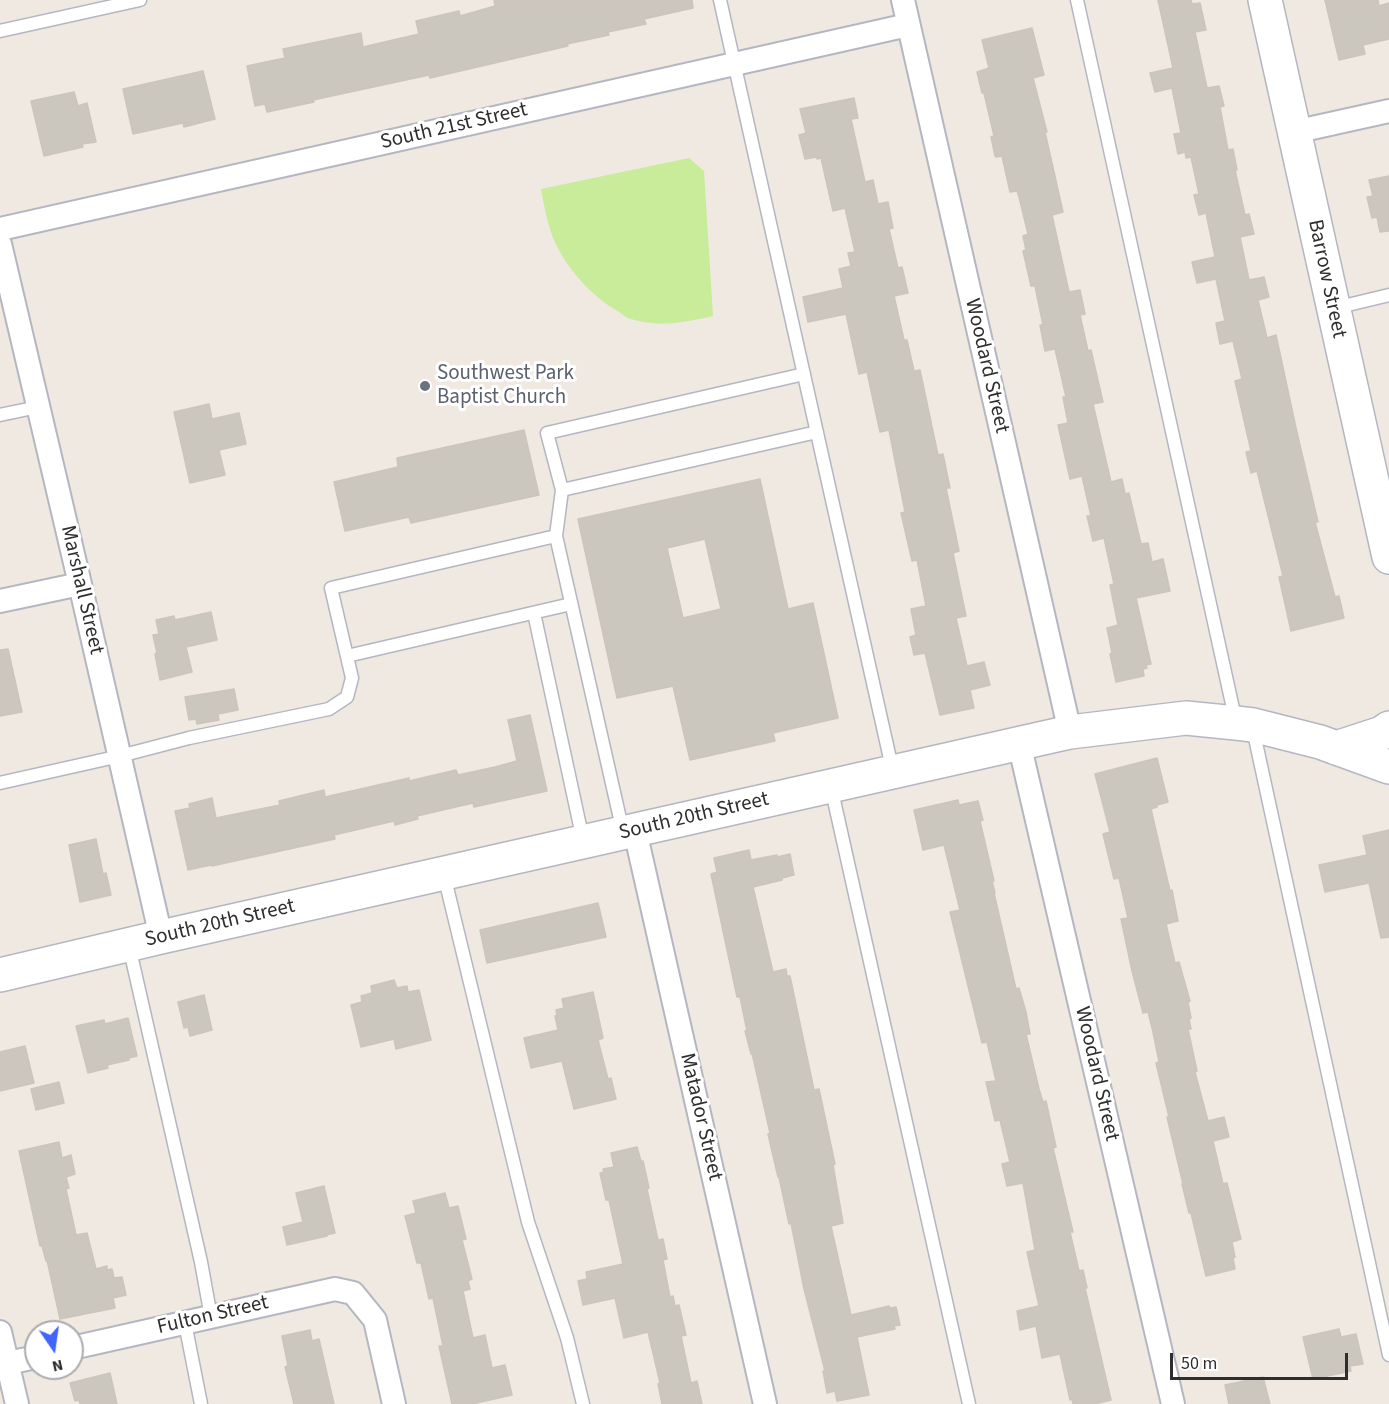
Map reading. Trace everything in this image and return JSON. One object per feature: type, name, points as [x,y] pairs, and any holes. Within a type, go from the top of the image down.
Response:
[{"type":"street","name":"Woodard Street","points":[[903,0],[1070,732]]},
{"type":"street","name":"Barrow Street","points":[[1264,0],[1333,308],[1380,483],[1389,557]]},
{"type":"street","name":"South 21st Street","points":[[0,229],[909,25]]},
{"type":"street","points":[[1294,132],[1389,111]]},
{"type":"street","name":"Marshall Street","points":[[0,244],[161,937]]},
{"type":"street","points":[[0,602],[80,584]]},
{"type":"street","name":"South 20th Street","points":[[0,975],[1070,732],[1186,718],[1244,724],[1320,742],[1389,767]]},
{"type":"street","points":[[1336,748],[1382,733],[1389,728]]},
{"type":"street","name":"Woodard Street","points":[[1019,743],[1173,1404]]},
{"type":"street","name":"Matador Street","points":[[629,832],[765,1404]]},
{"type":"street","name":"Fulton Street","points":[[84,1345],[335,1289],[353,1293],[375,1320],[394,1404]]},
{"type":"street","points":[[0,1332],[17,1404]]},
{"type":"street","points":[[8,1363],[24,1360]]},
{"type":"lane","points":[[0,31],[140,0]]},
{"type":"lane","points":[[720,0],[893,772]]},
{"type":"lane","points":[[1077,0],[1389,1355]]},
{"type":"lane","points":[[1333,308],[1389,295]]},
{"type":"lane","points":[[629,832],[556,536],[562,490],[547,433],[804,374]]},
{"type":"lane","points":[[0,415],[38,407]]},
{"type":"lane","points":[[562,490],[817,432]]},
{"type":"lane","points":[[0,783],[189,738],[329,709],[348,697],[352,678],[331,588],[556,536]]},
{"type":"lane","points":[[347,656],[571,604]]},
{"type":"lane","points":[[534,612],[584,842]]},
{"type":"lane","points":[[831,786],[969,1404]]},
{"type":"lane","points":[[444,874],[528,1222],[567,1338],[583,1404]]},
{"type":"lane","points":[[129,945],[201,1262],[211,1317]]},
{"type":"lane","points":[[185,1323],[201,1404]]},
{"type":"green space","points":[[689,158],[704,171],[713,316],[662,324],[630,319],[589,289],[565,260],[553,238],[541,189]]},
{"type":"building","points":[[494,0],[692,0],[693,8],[644,19],[646,24],[608,32],[609,35],[567,44],[568,46],[430,78],[429,75],[267,112],[265,104],[255,106],[247,66],[285,58],[283,49],[361,33],[363,47],[419,34],[416,21],[459,11],[460,16],[495,6]]},
{"type":"building","points":[[1158,0],[1191,0],[1192,4],[1200,3],[1206,30],[1195,32],[1207,88],[1219,86],[1224,106],[1220,107],[1228,150],[1233,149],[1245,215],[1249,214],[1254,234],[1240,237],[1249,280],[1264,277],[1269,297],[1258,300],[1267,338],[1276,335],[1318,522],[1315,522],[1335,597],[1339,596],[1344,618],[1291,631],[1279,577],[1283,576],[1257,471],[1251,473],[1246,452],[1251,451],[1235,381],[1242,379],[1233,341],[1220,344],[1216,323],[1225,321],[1216,279],[1197,283],[1192,262],[1215,257],[1206,213],[1199,215],[1194,195],[1199,194],[1191,157],[1186,158],[1185,152],[1178,154],[1174,134],[1181,133],[1172,88],[1155,92],[1150,73],[1173,68]]},
{"type":"building","points":[[1325,0],[1378,0],[1379,6],[1389,3],[1389,39],[1363,45],[1365,54],[1339,60]]},
{"type":"building","points":[[1032,28],[1044,75],[1033,78],[1047,132],[1045,132],[1063,212],[1052,215],[1069,292],[1080,290],[1085,314],[1080,315],[1103,402],[1093,404],[1111,482],[1122,479],[1125,494],[1129,493],[1141,544],[1148,543],[1152,562],[1163,559],[1170,591],[1136,598],[1151,664],[1146,665],[1147,668],[1143,669],[1144,676],[1116,682],[1107,628],[1118,625],[1110,585],[1114,584],[1104,538],[1093,541],[1087,516],[1091,516],[1082,476],[1070,479],[1058,425],[1068,423],[1063,397],[1066,397],[1055,349],[1045,351],[1040,325],[1043,325],[1035,286],[1031,286],[1023,251],[1026,250],[1023,236],[1028,234],[1019,197],[1017,191],[1010,192],[1002,156],[995,156],[991,137],[994,136],[977,72],[989,68],[982,40]]},
{"type":"building","points":[[203,71],[215,119],[184,127],[183,123],[133,134],[123,89]]},
{"type":"building","points":[[74,92],[78,106],[87,103],[96,142],[44,156],[31,101]]},
{"type":"building","points":[[854,98],[858,118],[851,119],[865,182],[873,180],[878,204],[888,202],[893,228],[889,229],[898,268],[902,267],[908,293],[894,296],[914,371],[920,370],[938,455],[943,454],[950,488],[946,488],[959,551],[953,553],[966,616],[956,618],[967,666],[984,662],[990,685],[970,690],[974,708],[940,715],[925,653],[914,655],[910,637],[916,635],[911,609],[926,606],[917,560],[912,561],[901,513],[905,512],[889,430],[880,432],[867,372],[859,374],[846,314],[808,322],[803,297],[843,288],[839,269],[851,266],[848,253],[855,252],[845,208],[833,211],[821,158],[805,159],[799,135],[806,133],[800,109]]},
{"type":"building","points":[[1389,176],[1389,231],[1380,232],[1377,217],[1372,218],[1367,197],[1373,196],[1369,180]]},
{"type":"building","points":[[209,404],[212,419],[239,413],[246,444],[219,450],[225,475],[190,483],[174,412]]},
{"type":"building","points":[[524,430],[539,495],[411,523],[409,517],[345,531],[334,482],[398,467],[397,458]]},
{"type":"building","points":[[760,479],[788,609],[813,603],[838,718],[773,733],[775,741],[690,760],[673,686],[617,698],[578,519]],"holes":[[[705,539],[721,609],[683,618],[667,548]]]},
{"type":"building","points":[[211,612],[217,640],[186,647],[192,672],[160,680],[153,635],[159,634],[156,620],[174,616],[175,620]]},
{"type":"building","points":[[8,649],[22,712],[0,716],[0,650]]},
{"type":"building","points":[[234,689],[238,710],[218,714],[219,720],[197,724],[196,719],[189,720],[185,697]]},
{"type":"building","points":[[530,715],[547,791],[474,807],[473,803],[417,816],[418,819],[395,825],[394,821],[334,835],[335,839],[188,870],[175,811],[190,808],[189,804],[212,798],[216,818],[280,805],[279,801],[324,790],[325,797],[409,778],[409,781],[456,770],[458,775],[495,767],[517,761],[508,720]]},
{"type":"building","points":[[1157,758],[1168,802],[1151,809],[1178,921],[1166,924],[1175,963],[1179,962],[1190,1001],[1188,1002],[1191,1029],[1188,1029],[1197,1071],[1195,1072],[1208,1121],[1224,1117],[1229,1137],[1213,1141],[1223,1184],[1227,1183],[1241,1239],[1232,1242],[1235,1269],[1206,1276],[1167,1117],[1169,1117],[1156,1063],[1159,1062],[1153,1032],[1148,1012],[1143,1013],[1132,971],[1121,919],[1128,918],[1119,878],[1114,879],[1103,834],[1110,832],[1095,774]]},
{"type":"building","points":[[958,800],[959,805],[978,801],[983,820],[980,821],[994,881],[992,881],[994,893],[1016,989],[1019,988],[1026,1012],[1030,1034],[1026,1034],[1039,1089],[1043,1102],[1046,1101],[1056,1147],[1053,1148],[1073,1232],[1070,1232],[1079,1271],[1083,1270],[1087,1288],[1085,1288],[1111,1400],[1095,1404],[1073,1404],[1072,1399],[1070,1400],[1060,1354],[1042,1358],[1036,1326],[1020,1330],[1017,1311],[1039,1306],[1027,1252],[1035,1250],[1023,1183],[1007,1186],[1002,1164],[1010,1162],[1000,1120],[995,1121],[986,1082],[996,1081],[987,1042],[982,1043],[950,912],[960,910],[944,845],[923,850],[914,810]]},
{"type":"building","points":[[1389,830],[1389,937],[1381,938],[1369,883],[1325,892],[1319,865],[1367,855],[1363,836]]},
{"type":"building","points":[[96,839],[103,874],[106,873],[111,895],[80,902],[69,845]]},
{"type":"building","points":[[749,850],[751,860],[790,854],[794,875],[753,887],[773,972],[786,969],[787,976],[790,976],[814,1090],[819,1089],[835,1164],[833,1165],[843,1223],[831,1226],[851,1315],[889,1306],[890,1308],[896,1307],[900,1325],[894,1326],[895,1329],[857,1337],[869,1395],[837,1401],[835,1391],[827,1393],[823,1371],[825,1371],[768,1134],[770,1133],[745,1031],[747,1031],[740,997],[737,997],[711,874],[717,872],[714,858]]},
{"type":"building","points":[[598,903],[606,937],[487,963],[480,930]]},
{"type":"building","points":[[394,980],[397,988],[407,986],[408,992],[419,990],[431,1040],[396,1049],[394,1039],[361,1047],[351,1005],[362,1002],[361,996],[372,993],[371,986]]},
{"type":"building","points":[[593,992],[603,1038],[598,1040],[608,1079],[611,1078],[616,1099],[574,1109],[562,1061],[531,1068],[524,1038],[558,1030],[555,1016],[557,1015],[556,1010],[564,1008],[562,999]]},
{"type":"building","points":[[204,995],[212,1030],[190,1036],[188,1027],[184,1028],[178,1002]]},
{"type":"building","points":[[128,1018],[137,1056],[107,1065],[108,1068],[88,1073],[76,1026],[104,1020],[105,1024]]},
{"type":"building","points":[[25,1046],[34,1083],[0,1091],[0,1052]]},
{"type":"building","points":[[59,1082],[64,1103],[36,1110],[31,1089]]},
{"type":"building","points":[[59,1142],[62,1158],[71,1155],[75,1174],[66,1177],[69,1188],[66,1189],[76,1235],[87,1233],[96,1269],[107,1266],[107,1270],[112,1269],[114,1278],[122,1277],[126,1295],[113,1298],[115,1308],[60,1319],[47,1260],[40,1246],[19,1151]]},
{"type":"building","points":[[637,1147],[641,1161],[643,1161],[658,1240],[663,1239],[667,1259],[663,1260],[670,1297],[673,1296],[675,1306],[679,1305],[686,1335],[681,1336],[691,1383],[697,1381],[702,1404],[662,1404],[658,1384],[660,1383],[648,1332],[624,1338],[615,1298],[583,1305],[578,1281],[587,1279],[586,1272],[623,1264],[609,1200],[606,1200],[600,1173],[604,1172],[603,1169],[614,1167],[611,1153]]},
{"type":"building","points":[[324,1186],[335,1233],[287,1245],[283,1227],[303,1222],[296,1193]]},
{"type":"building","points":[[445,1193],[449,1208],[458,1206],[466,1239],[462,1240],[472,1279],[468,1281],[470,1289],[463,1291],[473,1338],[485,1335],[492,1368],[505,1365],[512,1395],[472,1404],[452,1404],[439,1346],[443,1346],[433,1298],[429,1299],[421,1263],[417,1263],[405,1216],[416,1213],[413,1201]]},
{"type":"building","points":[[1339,1329],[1341,1337],[1356,1334],[1363,1364],[1350,1366],[1351,1371],[1313,1379],[1303,1337]]},
{"type":"building","points":[[310,1330],[312,1341],[319,1339],[334,1404],[294,1404],[285,1367],[288,1366],[282,1336]]},
{"type":"building","points":[[110,1373],[117,1404],[80,1404],[79,1400],[75,1401],[70,1383]]},
{"type":"building","points":[[1263,1377],[1270,1404],[1229,1404],[1225,1385]]},
{"type":"place","name":"Southwest Park Baptist Church","points":[[425,386]]}]
